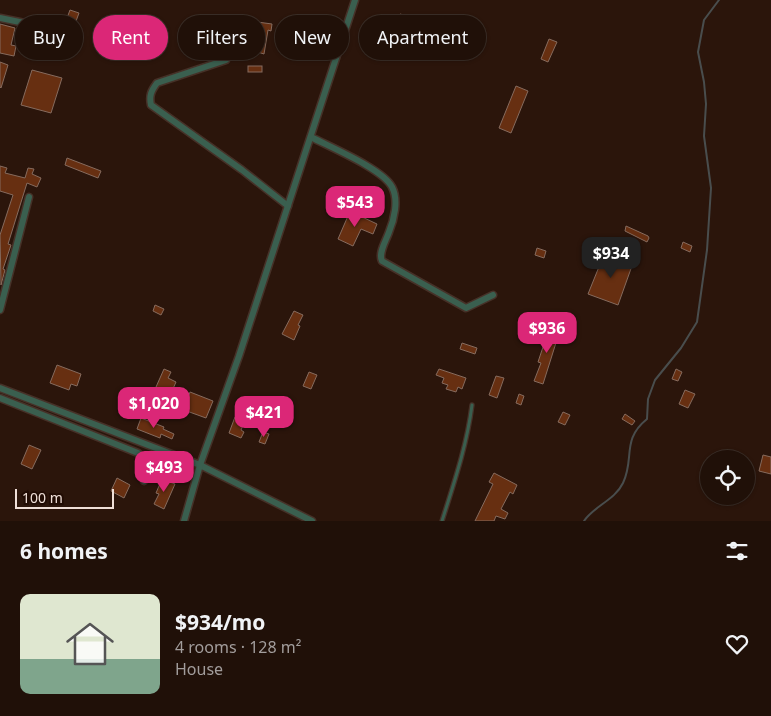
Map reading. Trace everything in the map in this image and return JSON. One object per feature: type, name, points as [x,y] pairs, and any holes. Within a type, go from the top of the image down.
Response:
[{"type":"street","points":[[184,521],[200,465],[239,356],[354,0]]},
{"type":"street","points":[[0,18],[15,21]]},
{"type":"street","points":[[226,60],[157,83],[152,90],[150,98],[152,105],[288,206]]},
{"type":"street","points":[[311,137],[372,169],[389,182],[395,197],[394,219],[381,253],[382,261],[466,308],[493,295]]},
{"type":"street","points":[[0,310],[29,197]]},
{"type":"street","points":[[0,388],[200,465],[312,521]]},
{"type":"street","points":[[0,398],[138,452],[144,457],[146,463],[144,481]]},
{"type":"lane","points":[[442,521],[462,456],[472,405]]},
{"type":"building","points":[[70,10],[79,13],[78,15],[68,15]]},
{"type":"building","points":[[265,23],[272,24],[271,31],[268,30],[265,48]]},
{"type":"building","points":[[0,24],[15,28],[11,45],[15,46],[14,56],[0,53]]},
{"type":"building","points":[[549,39],[557,42],[548,62],[541,59]]},
{"type":"building","points":[[0,62],[8,65],[1,88],[0,87]]},
{"type":"building","points":[[248,66],[262,66],[262,72],[248,72]]},
{"type":"building","points":[[32,70],[62,78],[51,113],[21,105]]},
{"type":"building","points":[[516,86],[528,91],[511,133],[499,128]]},
{"type":"building","points":[[67,158],[101,171],[98,178],[65,165]]},
{"type":"building","points":[[0,166],[7,168],[5,173],[25,178],[28,168],[34,169],[32,174],[41,178],[37,187],[27,183],[8,244],[11,245],[3,269],[5,270],[1,285],[0,235],[13,195],[0,191]]},
{"type":"building","points":[[351,209],[359,212],[358,215],[377,224],[373,234],[361,229],[353,246],[338,239]]},
{"type":"building","points":[[626,226],[648,236],[647,242],[625,231]]},
{"type":"building","points":[[683,242],[692,246],[690,252],[681,248]]},
{"type":"building","points":[[537,248],[546,251],[544,258],[535,255]]},
{"type":"building","points":[[605,252],[633,263],[618,305],[588,294]]},
{"type":"building","points":[[155,305],[164,309],[161,315],[153,311]]},
{"type":"building","points":[[294,311],[303,315],[294,340],[282,334]]},
{"type":"building","points":[[550,326],[560,330],[543,384],[534,381],[541,363],[538,362]]},
{"type":"building","points":[[462,343],[477,348],[475,354],[460,349]]},
{"type":"building","points":[[57,365],[81,374],[77,386],[71,384],[69,390],[50,383]]},
{"type":"building","points":[[164,369],[171,372],[168,378],[176,382],[165,407],[156,403],[162,389],[156,387]]},
{"type":"building","points":[[439,369],[466,378],[462,389],[458,387],[456,392],[446,389],[448,385],[442,383],[444,378],[436,375]]},
{"type":"building","points":[[676,369],[682,372],[678,381],[672,379]]},
{"type":"building","points":[[309,372],[317,375],[311,389],[303,386]]},
{"type":"building","points":[[496,376],[504,378],[497,398],[489,395]]},
{"type":"building","points":[[685,390],[695,394],[688,408],[679,404]]},
{"type":"building","points":[[190,392],[213,401],[206,418],[184,410]]},
{"type":"building","points":[[519,394],[524,396],[521,405],[516,403]]},
{"type":"building","points":[[128,396],[133,398],[130,408],[124,406]]},
{"type":"building","points":[[563,412],[570,415],[565,425],[558,422]]},
{"type":"building","points":[[625,414],[635,421],[632,425],[622,419]]},
{"type":"building","points":[[235,417],[245,421],[241,430],[244,432],[241,438],[229,433]]},
{"type":"building","points":[[141,418],[164,427],[163,429],[174,434],[172,439],[161,434],[160,438],[137,429]]},
{"type":"building","points":[[263,432],[269,434],[265,444],[259,442]]},
{"type":"building","points":[[29,445],[41,450],[32,469],[21,464]]},
{"type":"building","points":[[763,455],[771,457],[771,474],[759,471]]},
{"type":"building","points":[[494,473],[517,485],[513,494],[510,492],[501,509],[508,513],[505,519],[496,516],[494,521],[475,521],[493,484],[489,482]]},
{"type":"building","points":[[117,478],[130,485],[124,498],[111,491]]},
{"type":"building","points":[[162,479],[175,484],[164,509],[154,504],[159,494],[156,493]]},
{"type":"waterway","points":[[584,521],[593,511],[610,499],[623,483],[631,442],[634,434],[647,419],[648,399],[655,380],[681,348],[697,322],[707,250],[711,188],[704,136],[706,104],[704,82],[698,52],[704,20],[719,0]]}]
